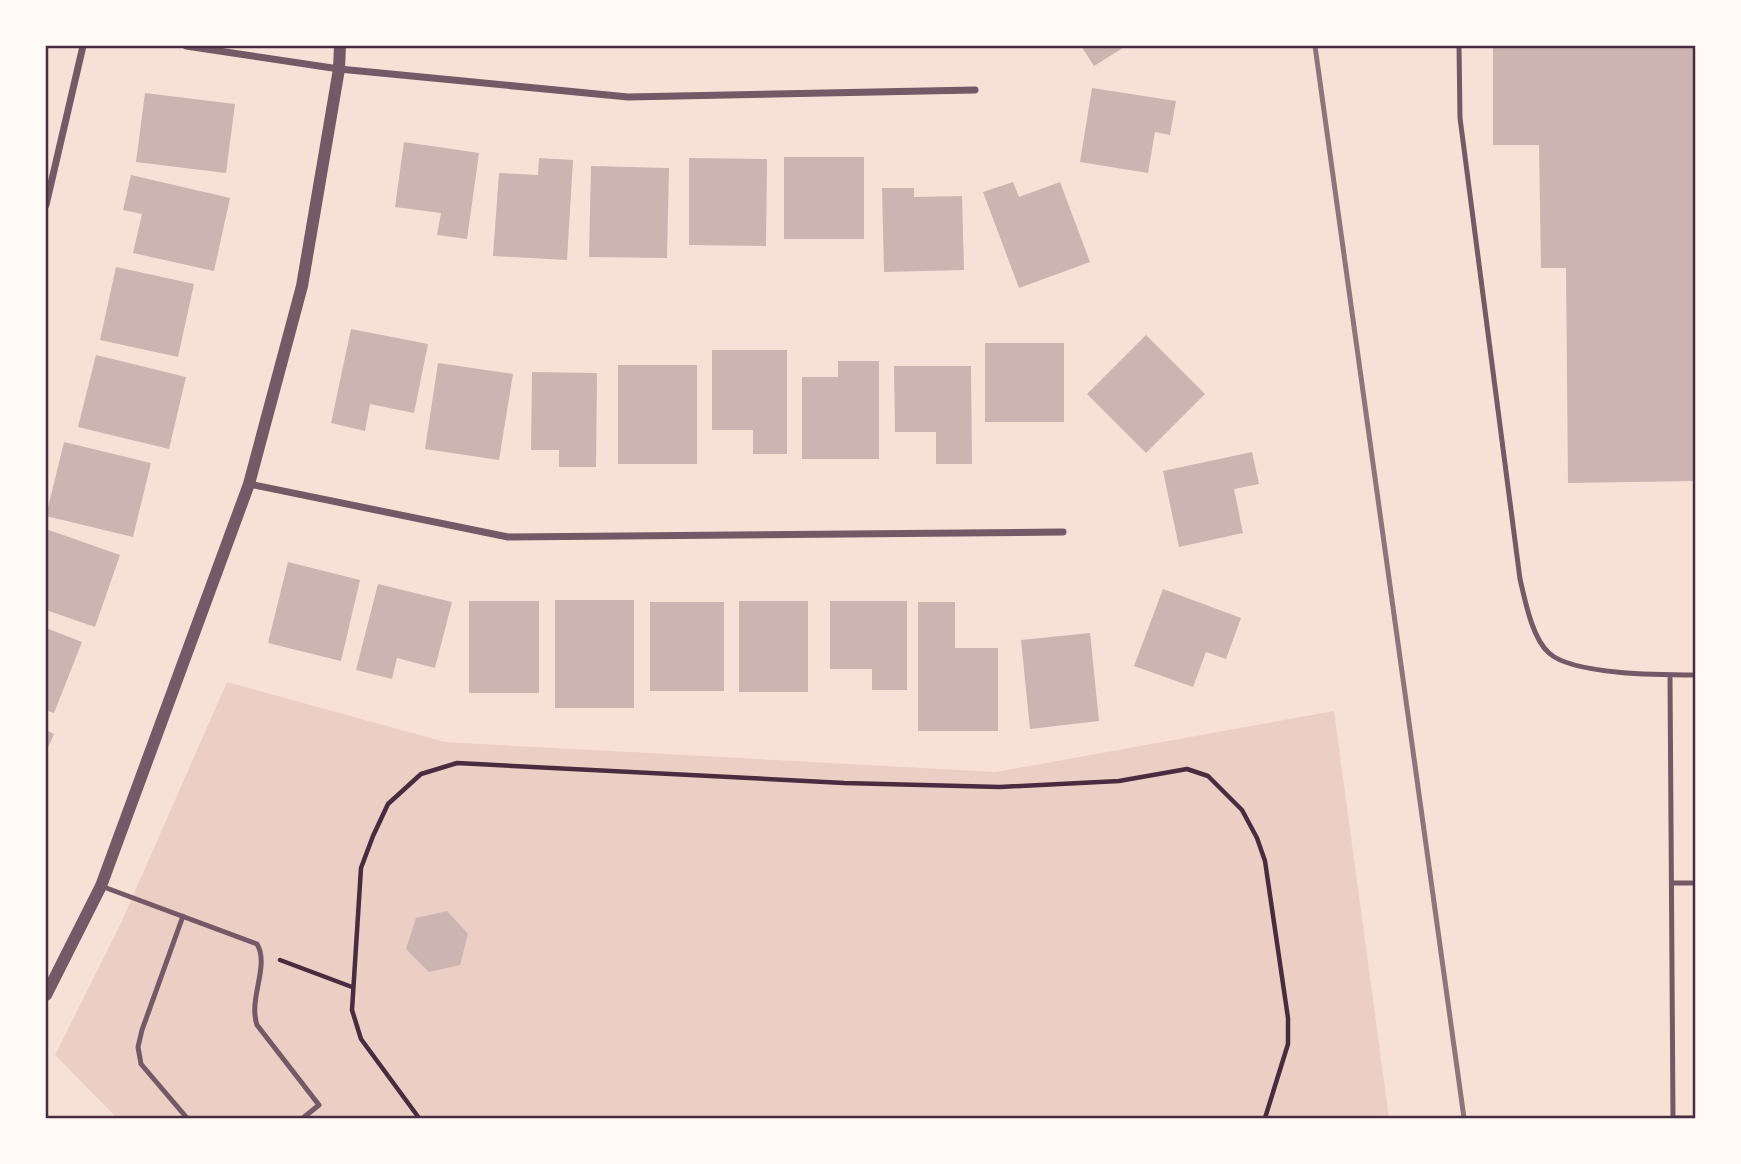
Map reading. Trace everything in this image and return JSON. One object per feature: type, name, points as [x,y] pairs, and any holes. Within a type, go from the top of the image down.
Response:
[{"type":"street","points":[[46,205],[83,46]]},
{"type":"street","points":[[186,46],[339,69],[628,97],[975,90]]},
{"type":"street","points":[[46,995],[101,886],[249,484],[302,286],[339,69],[340,46]]},
{"type":"street","points":[[249,484],[508,537],[1063,532]]},
{"type":"lane","points":[[1460,46],[1460,118],[1520,579],[1531,625],[1549,653],[1582,669],[1696,675]]},
{"type":"lane","points":[[1670,675],[1673,1118],[1696,1118]]},
{"type":"lane","points":[[1672,883],[1696,883]]},
{"type":"lane","points":[[101,886],[257,944],[262,953],[253,1012],[257,1025],[319,1105],[303,1118]]},
{"type":"lane","points":[[183,916],[138,1047],[141,1064],[187,1118]]},
{"type":"path","points":[[419,1118],[361,1039],[352,1010],[361,868],[388,804],[421,774],[457,763],[844,783],[1000,787],[1119,781],[1187,769],[1208,776],[1242,810],[1257,838],[1265,861],[1288,1018],[1288,1044],[1265,1118]]},
{"type":"path","points":[[262,953],[352,987]]},
{"type":"shaded area","points":[[227,682],[445,742],[996,772],[1334,711],[1389,1118],[117,1118],[55,1055],[121,923]]},
{"type":"building","points":[[1081,46],[1126,46],[1094,66]]},
{"type":"building","points":[[1493,46],[1696,46],[1696,481],[1568,483],[1566,268],[1541,268],[1539,145],[1493,145]]},
{"type":"building","points":[[1092,88],[1176,101],[1170,135],[1155,132],[1148,173],[1080,162]]},
{"type":"building","points":[[145,93],[235,104],[226,173],[136,162]]},
{"type":"building","points":[[404,142],[479,153],[467,239],[437,235],[441,213],[395,207]]},
{"type":"building","points":[[784,157],[864,157],[864,239],[784,239]]},
{"type":"building","points":[[539,158],[573,160],[567,260],[493,256],[499,173],[538,175]]},
{"type":"building","points":[[689,158],[767,159],[766,246],[689,245]]},
{"type":"building","points":[[591,166],[669,168],[667,258],[589,257]]},
{"type":"building","points":[[131,175],[230,198],[214,271],[133,253],[142,214],[123,210]]},
{"type":"building","points":[[1013,182],[1019,197],[1060,182],[1090,262],[1019,288],[983,192]]},
{"type":"building","points":[[882,188],[914,188],[914,197],[962,196],[964,270],[884,272]]},
{"type":"building","points":[[116,267],[194,284],[178,357],[100,340]]},
{"type":"building","points":[[351,329],[428,344],[414,413],[370,404],[365,431],[331,423]]},
{"type":"building","points":[[1146,335],[1205,394],[1146,453],[1087,394]]},
{"type":"building","points":[[985,343],[1064,343],[1064,422],[985,422]]},
{"type":"building","points":[[712,350],[787,350],[787,454],[753,454],[753,430],[712,430]]},
{"type":"building","points":[[96,355],[186,377],[169,449],[78,427]]},
{"type":"building","points":[[838,361],[879,361],[879,459],[802,459],[802,377],[838,377]]},
{"type":"building","points":[[438,363],[513,374],[499,460],[425,449]]},
{"type":"building","points":[[618,365],[697,365],[697,464],[618,464]]},
{"type":"building","points":[[894,366],[971,366],[972,464],[936,464],[936,432],[895,432]]},
{"type":"building","points":[[532,372],[597,373],[596,467],[559,467],[559,450],[531,450]]},
{"type":"building","points":[[64,442],[151,463],[133,537],[46,516]]},
{"type":"building","points":[[1252,452],[1259,484],[1234,489],[1243,533],[1179,547],[1163,471]]},
{"type":"building","points":[[46,529],[120,555],[95,627],[46,610]]},
{"type":"building","points":[[288,562],[360,580],[341,661],[268,643]]},
{"type":"building","points":[[378,584],[452,602],[435,668],[397,658],[392,679],[356,670]]},
{"type":"building","points":[[1163,589],[1241,618],[1226,659],[1206,652],[1193,687],[1134,666]]},
{"type":"building","points":[[555,600],[634,600],[634,708],[555,708]]},
{"type":"building","points":[[469,601],[539,601],[539,693],[469,693]]},
{"type":"building","points":[[739,601],[808,601],[808,692],[739,692]]},
{"type":"building","points":[[830,601],[907,601],[907,690],[872,690],[872,669],[830,669]]},
{"type":"building","points":[[650,602],[724,602],[724,691],[650,691]]},
{"type":"building","points":[[918,602],[955,602],[955,648],[998,648],[998,731],[918,731]]},
{"type":"building","points":[[46,628],[82,642],[54,713],[46,710]]},
{"type":"building","points":[[1090,633],[1099,721],[1030,729],[1021,640]]},
{"type":"building","points":[[46,730],[54,734],[46,752]]},
{"type":"building","points":[[447,911],[468,934],[460,965],[429,972],[406,949],[416,918]]},
{"type":"railway","points":[[1315,46],[1464,1118]]}]
